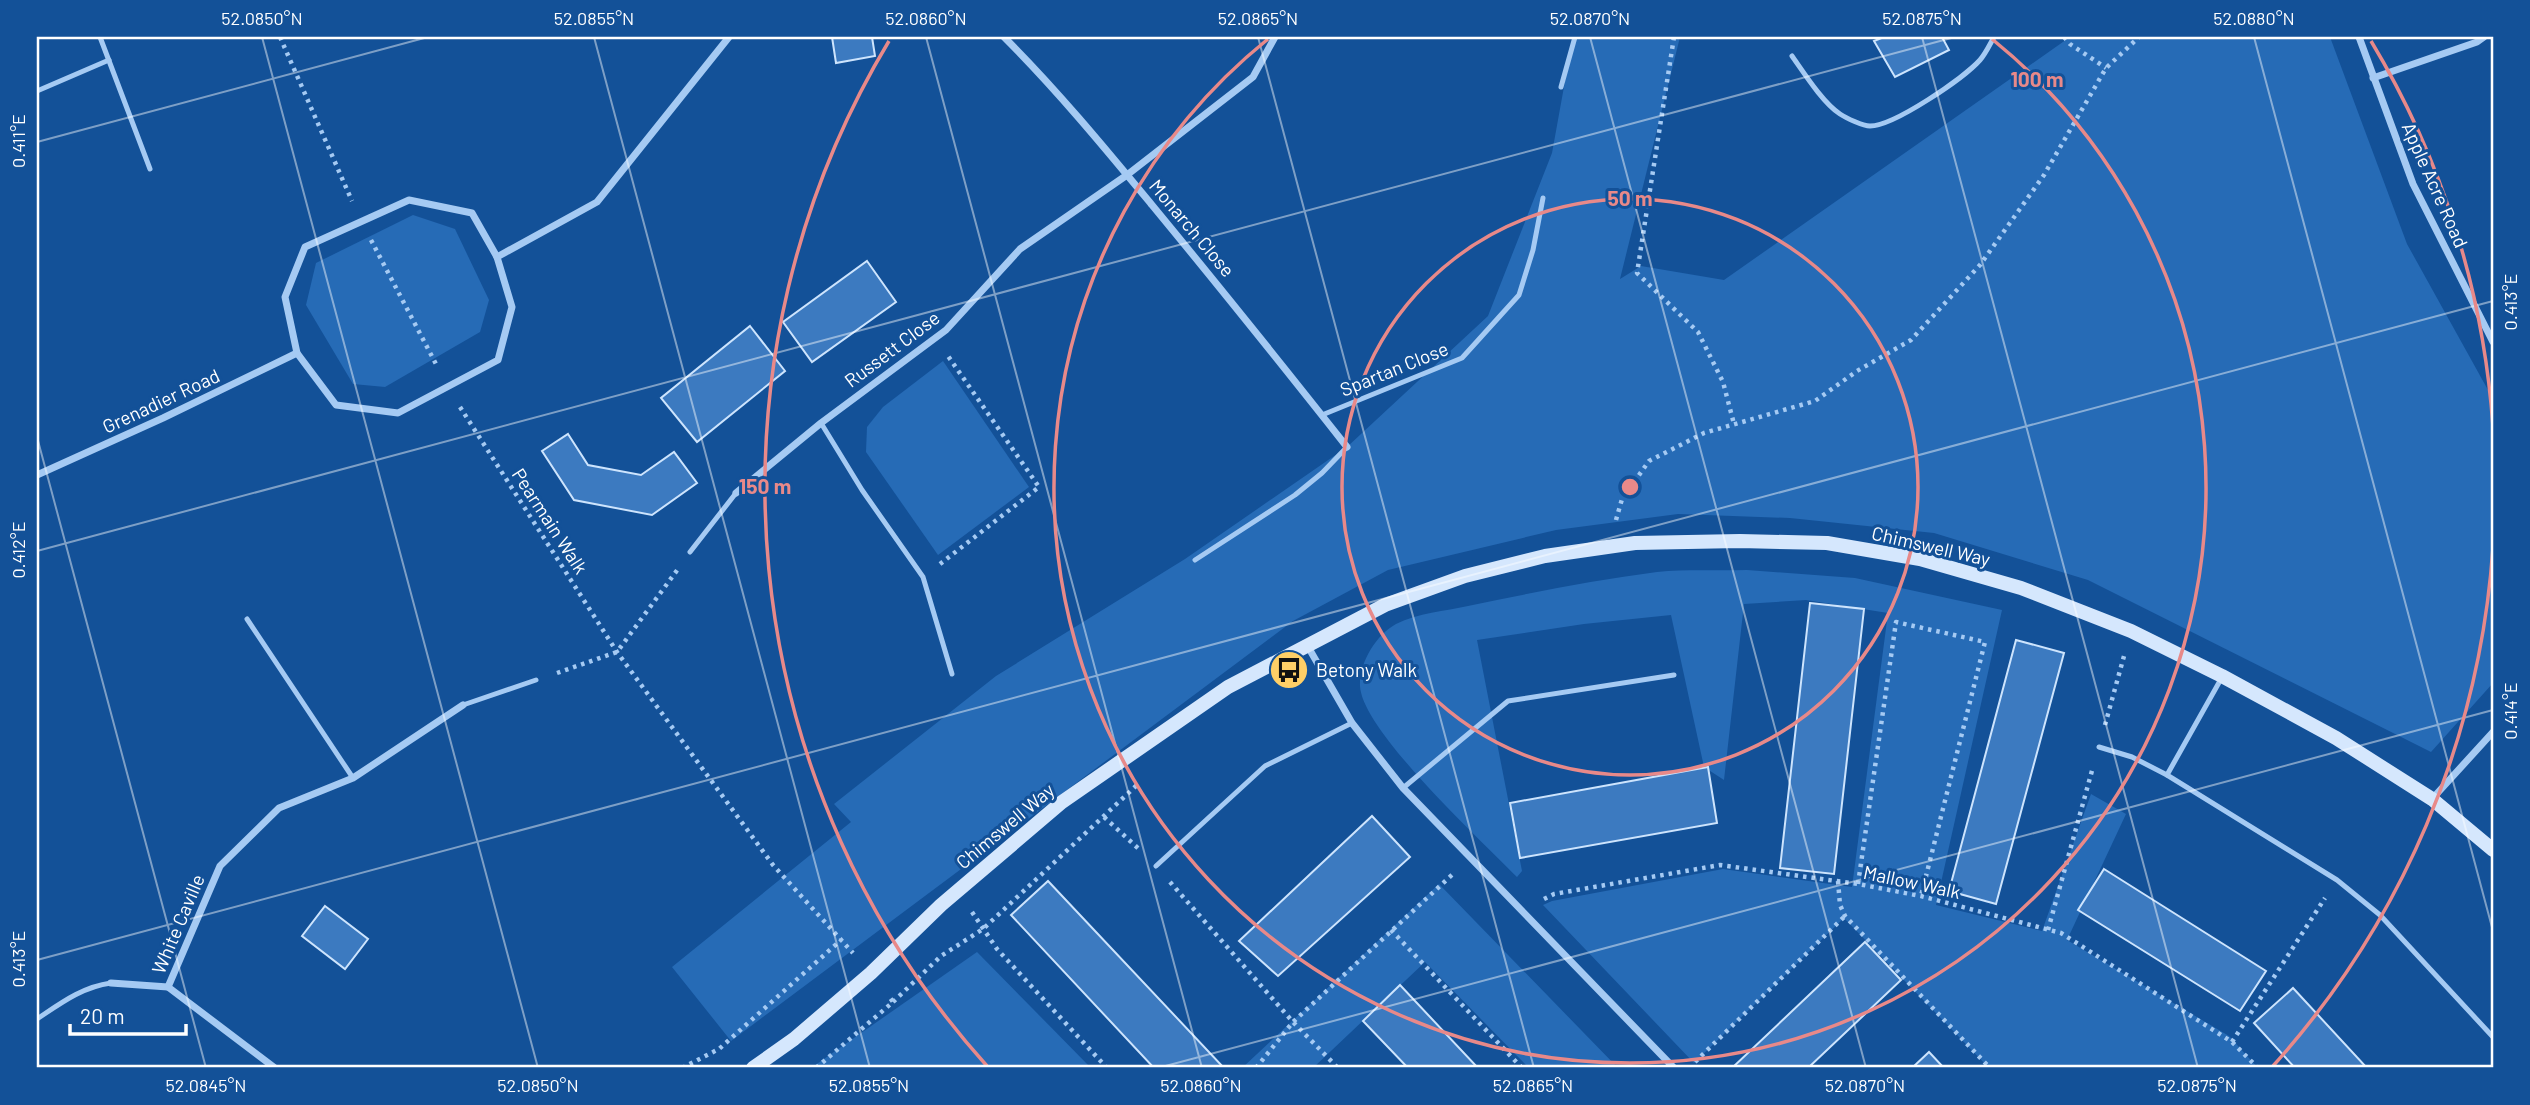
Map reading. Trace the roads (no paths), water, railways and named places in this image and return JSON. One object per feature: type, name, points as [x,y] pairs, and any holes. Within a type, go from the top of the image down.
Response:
[{"type":"street","points":[[497,257],[597,202],[729,37]]},
{"type":"street","name":"Monarch Close","points":[[1004,37],[1045,78],[1127,175],[1258,332],[1347,447]]},
{"type":"street","points":[[1127,175],[1253,77],[1275,37]]},
{"type":"street","name":"Apple Acre Road","points":[[2359,37],[2413,184],[2493,342]]},
{"type":"street","points":[[2373,78],[2477,42],[2484,37]]},
{"type":"street","name":"Russett Close","points":[[736,493],[821,423],[946,330],[1020,249],[1127,175]]},
{"type":"street","points":[[410,200],[472,213],[497,257],[513,307],[498,359],[398,413],[336,405],[297,353],[285,297],[305,247],[410,200]]},
{"type":"street","name":"Grenadier Road","points":[[37,475],[297,353]]},
{"type":"street","name":"Chimswell Way","points":[[753,1068],[794,1039],[871,973],[957,891],[1062,802],[1228,687],[1385,606],[1465,576],[1545,556],[1636,543],[1827,543],[1920,559],[2021,588],[2131,631],[2222,676],[2336,738],[2432,799],[2493,850]]},
{"type":"street","points":[[1306,645],[1352,723],[1402,788],[1674,1068]]},
{"type":"street","name":"White Caville","points":[[275,1068],[168,987],[220,866],[279,808],[353,778],[463,705]]},
{"type":"street","points":[[2432,799],[2493,732]]},
{"type":"street","points":[[111,983],[168,987]]},
{"type":"lane","points":[[100,37],[149,169]]},
{"type":"lane","points":[[1561,87],[1575,37]]},
{"type":"lane","points":[[1792,56],[1814,86],[1839,113],[1870,126],[1903,113],[1957,79],[1980,59],[1994,37]]},
{"type":"lane","points":[[37,91],[109,60]]},
{"type":"lane","name":"Spartan Close","points":[[1322,415],[1462,358],[1519,295],[1533,250],[1543,198]]},
{"type":"lane","points":[[821,423],[862,490],[923,577],[952,674]]},
{"type":"lane","points":[[1195,560],[1295,495],[1322,473],[1347,447]]},
{"type":"lane","points":[[690,552],[736,493]]},
{"type":"lane","points":[[247,619],[353,778]]},
{"type":"lane","points":[[1402,788],[1508,701],[1674,675]]},
{"type":"lane","points":[[2166,775],[2222,676]]},
{"type":"lane","points":[[463,705],[536,680]]},
{"type":"lane","points":[[1156,866],[1265,766],[1352,723]]},
{"type":"lane","points":[[2099,747],[2132,757],[2166,775],[2337,880],[2380,915],[2493,1037]]},
{"type":"lane","points":[[37,1019],[74,994],[111,983]]},
{"type":"place","name":"Betony Walk","points":[[1289,670]]}]
